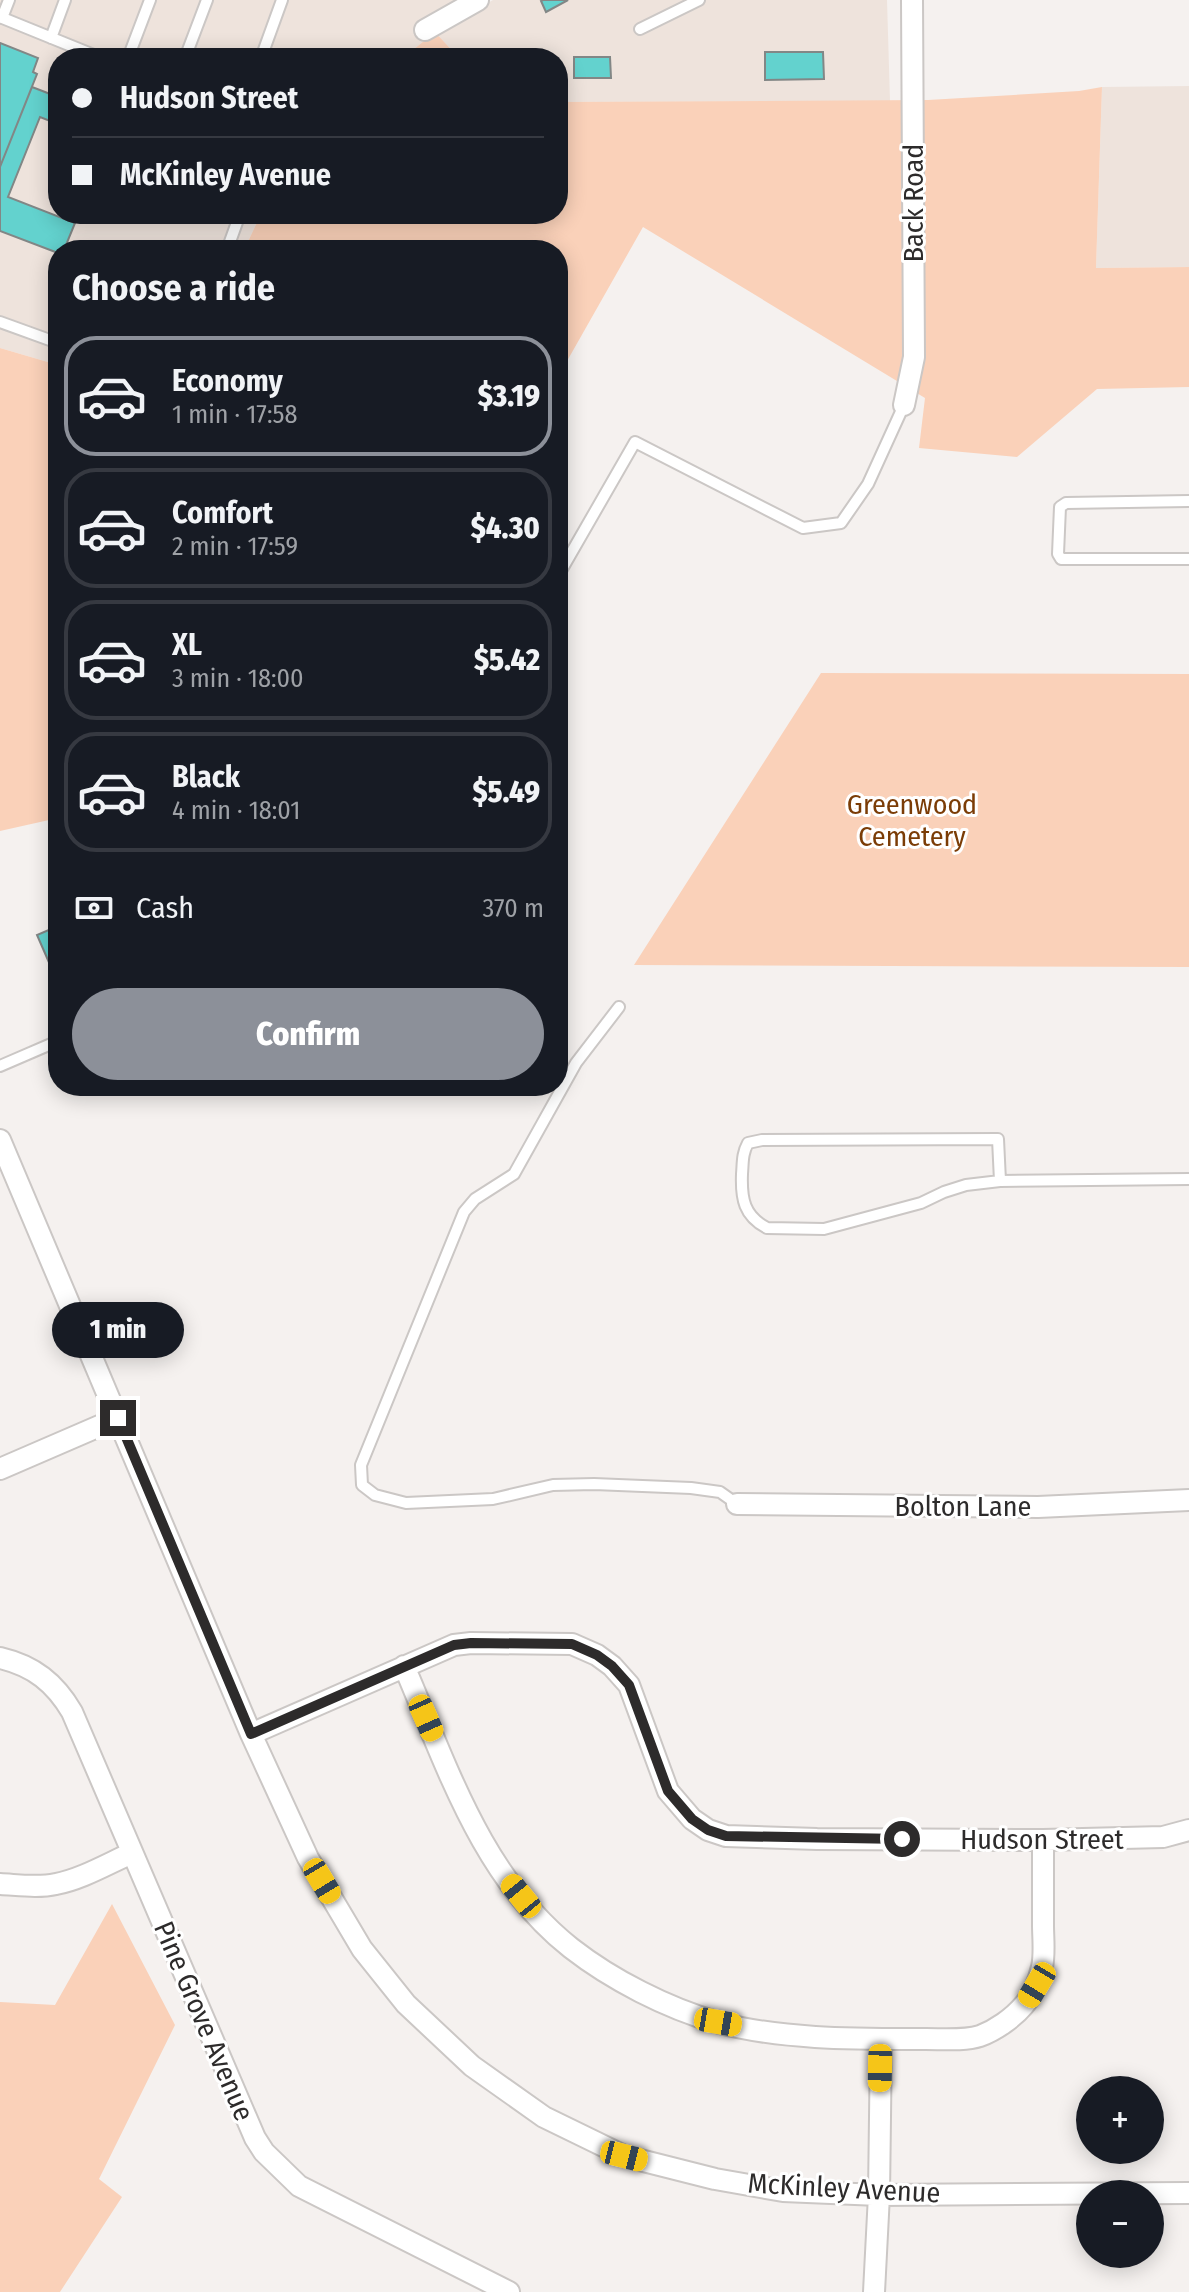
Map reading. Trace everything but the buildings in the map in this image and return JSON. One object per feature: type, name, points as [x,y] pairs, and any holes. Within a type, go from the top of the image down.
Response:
[{"type":"street","points":[[425,30],[478,0]]},
{"type":"street","name":"Back Road","points":[[904,405],[914,357],[912,0]]},
{"type":"street","name":"McKinley Avenue","points":[[0,1140],[251,1734],[308,1858],[362,1949],[406,2004],[472,2066],[544,2117],[624,2156],[715,2179],[783,2191],[879,2195],[1189,2193]]},
{"type":"street","points":[[0,1469],[118,1418]]},
{"type":"street","name":"Bolton Lane","points":[[737,1504],[1038,1507],[1189,1500]]},
{"type":"street","name":"Hudson Street","points":[[251,1734],[454,1645],[572,1644],[597,1655],[629,1685],[668,1791],[692,1819],[708,1830],[726,1836],[1043,1840],[1163,1837],[1189,1830]]},
{"type":"street","name":"Pine Grove Avenue","points":[[0,1658],[28,1667],[53,1685],[72,1712],[255,2138],[264,2152],[299,2186],[509,2292]]},
{"type":"street","points":[[404,1666],[482,1842],[535,1914],[571,1948],[637,1990],[683,2011],[718,2022],[777,2033],[881,2039],[962,2039],[980,2036],[1005,2023],[1025,2004],[1037,1985],[1043,1963],[1043,1840]]},
{"type":"street","points":[[0,1884],[57,1884],[132,1853]]},
{"type":"street","points":[[874,2292],[881,2039]]},
{"type":"lane","points":[[9,0],[1,18],[76,48]]},
{"type":"lane","points":[[51,38],[65,0]]},
{"type":"lane","points":[[132,48],[150,0]]},
{"type":"lane","points":[[189,48],[207,0]]},
{"type":"lane","points":[[265,48],[282,0]]},
{"type":"lane","points":[[640,29],[699,0]]},
{"type":"lane","points":[[0,322],[48,339]]},
{"type":"lane","points":[[568,559],[635,442],[803,528],[841,523],[868,484],[904,405]]},
{"type":"lane","points":[[1189,501],[1066,503],[1060,507],[1058,554],[1061,559],[1189,559]]},
{"type":"lane","points":[[568,1075],[619,1007]]},
{"type":"lane","points":[[0,1066],[48,1045]]},
{"type":"lane","points":[[557,1096],[514,1174],[475,1199],[464,1212],[361,1465],[362,1485],[375,1495],[406,1503],[493,1499],[553,1485],[594,1484],[720,1492],[737,1504]]},
{"type":"lane","points":[[1000,1181],[998,1139],[762,1140],[748,1143],[743,1153],[741,1195],[745,1207],[759,1224],[767,1228],[824,1229],[921,1203],[966,1185],[1000,1181],[1189,1179]]},
{"type":"shaded area","points":[[0,0],[490,0],[479,8],[493,0],[887,0],[890,101],[568,102],[568,48],[450,48],[435,32],[415,48],[48,48],[48,224],[256,224],[249,240],[48,240],[48,362],[0,348]]},
{"type":"shaded area","points":[[1189,86],[1189,267],[1096,268],[1102,87]]},
{"type":"green space","points":[[435,32],[450,48],[415,48]]},
{"type":"green space","points":[[1102,87],[1096,268],[1189,267],[1189,387],[1097,389],[1017,457],[919,448],[925,398],[643,227],[568,359],[568,240],[249,240],[256,224],[568,224],[568,102],[928,100]]},
{"type":"green space","points":[[0,348],[48,362],[48,820],[0,831]]},
{"type":"green space","name":"Greenwood Cemetery","points":[[821,673],[1189,674],[1189,967],[634,965]]},
{"type":"green space","points":[[112,1904],[175,2025],[99,2179],[122,2197],[60,2292],[0,2292],[0,2002],[55,2005]]},
{"type":"route","points":[[118,1418],[251,1734],[454,1645],[572,1644],[597,1655],[629,1685],[668,1791],[692,1819],[708,1830],[726,1836],[902,1839]]}]
